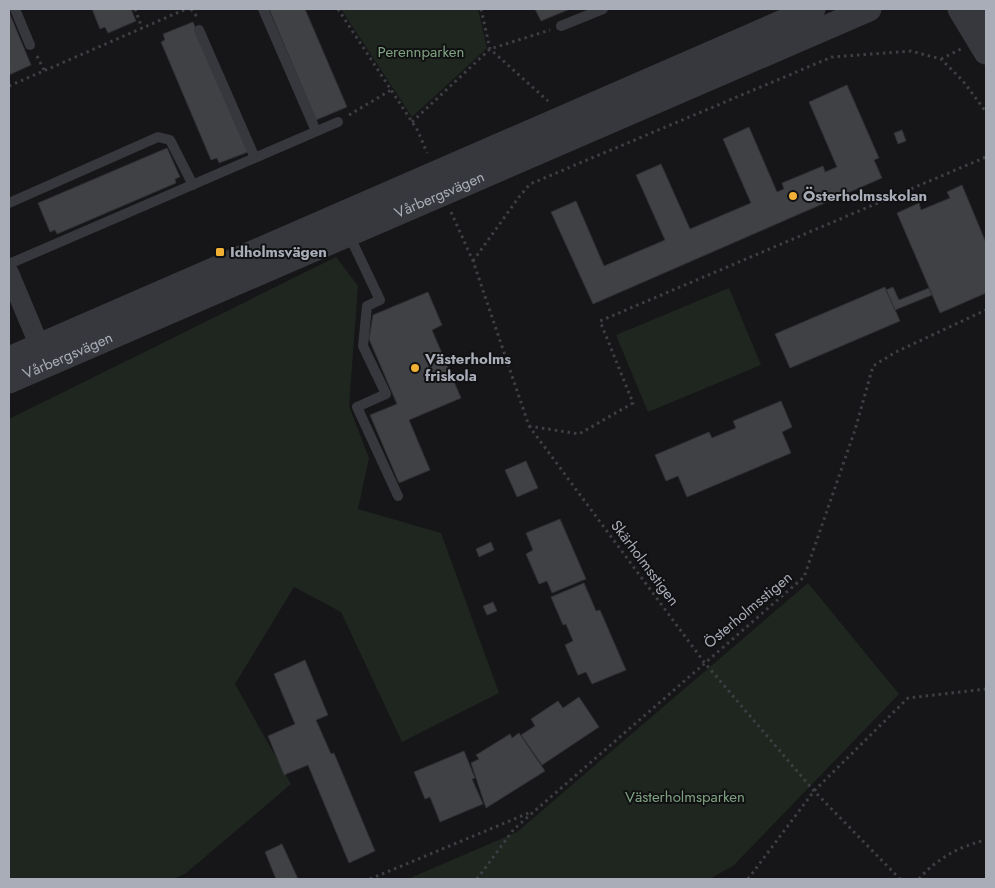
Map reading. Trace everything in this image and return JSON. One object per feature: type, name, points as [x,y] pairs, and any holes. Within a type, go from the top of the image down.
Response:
[{"type":"street","name":"Vårbergsvägen","points":[[9,381],[44,355],[566,118],[814,9]]},
{"type":"street","name":"Vårbergsvägen","points":[[9,360],[44,355],[349,234],[869,9]]},
{"type":"street","points":[[960,9],[977,49]]},
{"type":"street","points":[[984,9],[986,14]]},
{"type":"street","points":[[9,273],[44,355]]},
{"type":"lane","points":[[15,9],[30,46]]},
{"type":"lane","points":[[263,9],[316,131]]},
{"type":"lane","points":[[561,26],[583,13],[603,9]]},
{"type":"lane","points":[[199,30],[255,158]]},
{"type":"lane","points":[[9,264],[338,122]]},
{"type":"lane","points":[[9,202],[158,137],[170,140],[192,185]]},
{"type":"lane","points":[[349,234],[380,300],[366,306],[363,346],[386,394],[357,407],[398,496]]},
{"type":"path","points":[[135,9],[142,28]]},
{"type":"path","points":[[9,86],[186,9]]},
{"type":"path","points":[[338,9],[418,131],[427,152]]},
{"type":"path","points":[[481,9],[490,49],[566,118]]},
{"type":"path","points":[[412,122],[490,49],[561,26]]},
{"type":"path","points":[[941,59],[977,49]]},
{"type":"path","points":[[473,261],[530,184],[832,57],[911,51],[941,59],[963,81],[986,112]]},
{"type":"path","points":[[338,122],[391,90]]},
{"type":"path","points":[[529,426],[580,434],[633,403],[600,321],[986,157]]},
{"type":"path","name":"Skärholmsstigen","points":[[451,211],[473,261],[529,426],[704,662],[814,792],[900,879]]},
{"type":"path","name":"Österholmsstigen","points":[[477,879],[514,829],[804,577],[855,430],[873,366],[896,352],[986,310]]},
{"type":"path","points":[[748,879],[814,792],[908,698],[986,689]]},
{"type":"path","points":[[370,879],[536,810]]},
{"type":"path","points":[[919,879],[930,866],[958,849],[986,840]]},
{"type":"green space","name":"Perennparken","points":[[341,9],[478,9],[487,48],[412,117]]},
{"type":"green space","points":[[336,257],[358,286],[349,406],[369,458],[358,509],[441,533],[499,693],[402,742],[341,612],[294,587],[235,684],[291,784],[185,874],[173,879],[9,878],[9,419]]},
{"type":"green space","points":[[729,288],[761,365],[648,412],[616,335]]},
{"type":"green space","name":"Västerholmsparken","points":[[808,583],[899,694],[733,866],[709,879],[408,879],[517,832]]},
{"type":"building","points":[[92,9],[131,9],[136,21],[108,33],[105,27],[100,29]]},
{"type":"building","points":[[269,9],[305,9],[347,107],[316,120]]},
{"type":"building","points":[[535,9],[570,9],[541,21]]},
{"type":"building","points":[[9,12],[31,65],[9,75]]},
{"type":"building","points":[[193,22],[248,152],[219,163],[217,158],[211,160],[161,42],[165,40],[163,34]]},
{"type":"building","name":"Österholmsskolan","points":[[847,85],[879,158],[874,160],[882,178],[593,304],[551,212],[576,201],[604,266],[665,240],[636,175],[661,164],[690,229],[751,203],[723,139],[749,127],[777,192],[784,189],[782,183],[823,166],[825,172],[837,167],[809,102]]},
{"type":"building","points":[[902,130],[906,141],[898,144],[894,133]]},
{"type":"building","points":[[167,148],[180,177],[175,179],[176,183],[57,234],[55,230],[50,232],[38,203]]},
{"type":"building","points":[[962,185],[986,243],[986,293],[940,313],[897,213],[919,203],[921,210],[950,198],[947,192]]},
{"type":"building","points":[[885,287],[900,321],[790,368],[775,334]]},
{"type":"building","points":[[893,287],[899,300],[929,288],[932,295],[895,310],[886,290]]},
{"type":"building","name":"Västerholms friskola","points":[[428,292],[442,325],[432,330],[461,398],[409,420],[430,470],[399,483],[370,415],[397,404],[369,339],[373,315]]},
{"type":"building","points":[[781,401],[792,427],[782,432],[791,453],[687,497],[678,476],[666,481],[655,455],[709,432],[712,438],[736,428],[733,421]]},
{"type":"building","points":[[526,461],[538,488],[517,497],[505,470]]},
{"type":"building","points":[[560,519],[586,579],[552,593],[547,581],[539,584],[526,554],[533,550],[526,533]]},
{"type":"building","points":[[491,542],[494,550],[479,557],[476,549]]},
{"type":"building","points":[[584,583],[596,611],[600,610],[626,670],[592,684],[586,672],[578,675],[565,645],[573,641],[566,624],[563,625],[551,597]]},
{"type":"building","points":[[493,602],[497,611],[487,615],[483,606]]},
{"type":"building","points":[[305,660],[328,715],[316,720],[331,754],[334,753],[375,851],[349,863],[308,765],[284,775],[268,736],[295,724],[274,674]]},
{"type":"building","points":[[579,697],[599,727],[542,765],[521,735],[535,726],[531,719],[558,701],[563,708]]},
{"type":"building","points":[[519,733],[545,771],[486,808],[471,763],[479,759],[476,755],[510,734],[512,738]]},
{"type":"building","points":[[464,751],[475,778],[472,779],[483,804],[440,822],[430,797],[425,799],[414,772]]},
{"type":"building","points":[[282,844],[298,879],[276,879],[265,852]]},
{"type":"place","name":"Österholmsskolan","points":[[793,196]]},
{"type":"place","name":"Idholmsvägen","points":[[220,252]]},
{"type":"place","name":"Västerholms friskola","points":[[415,368]]}]
